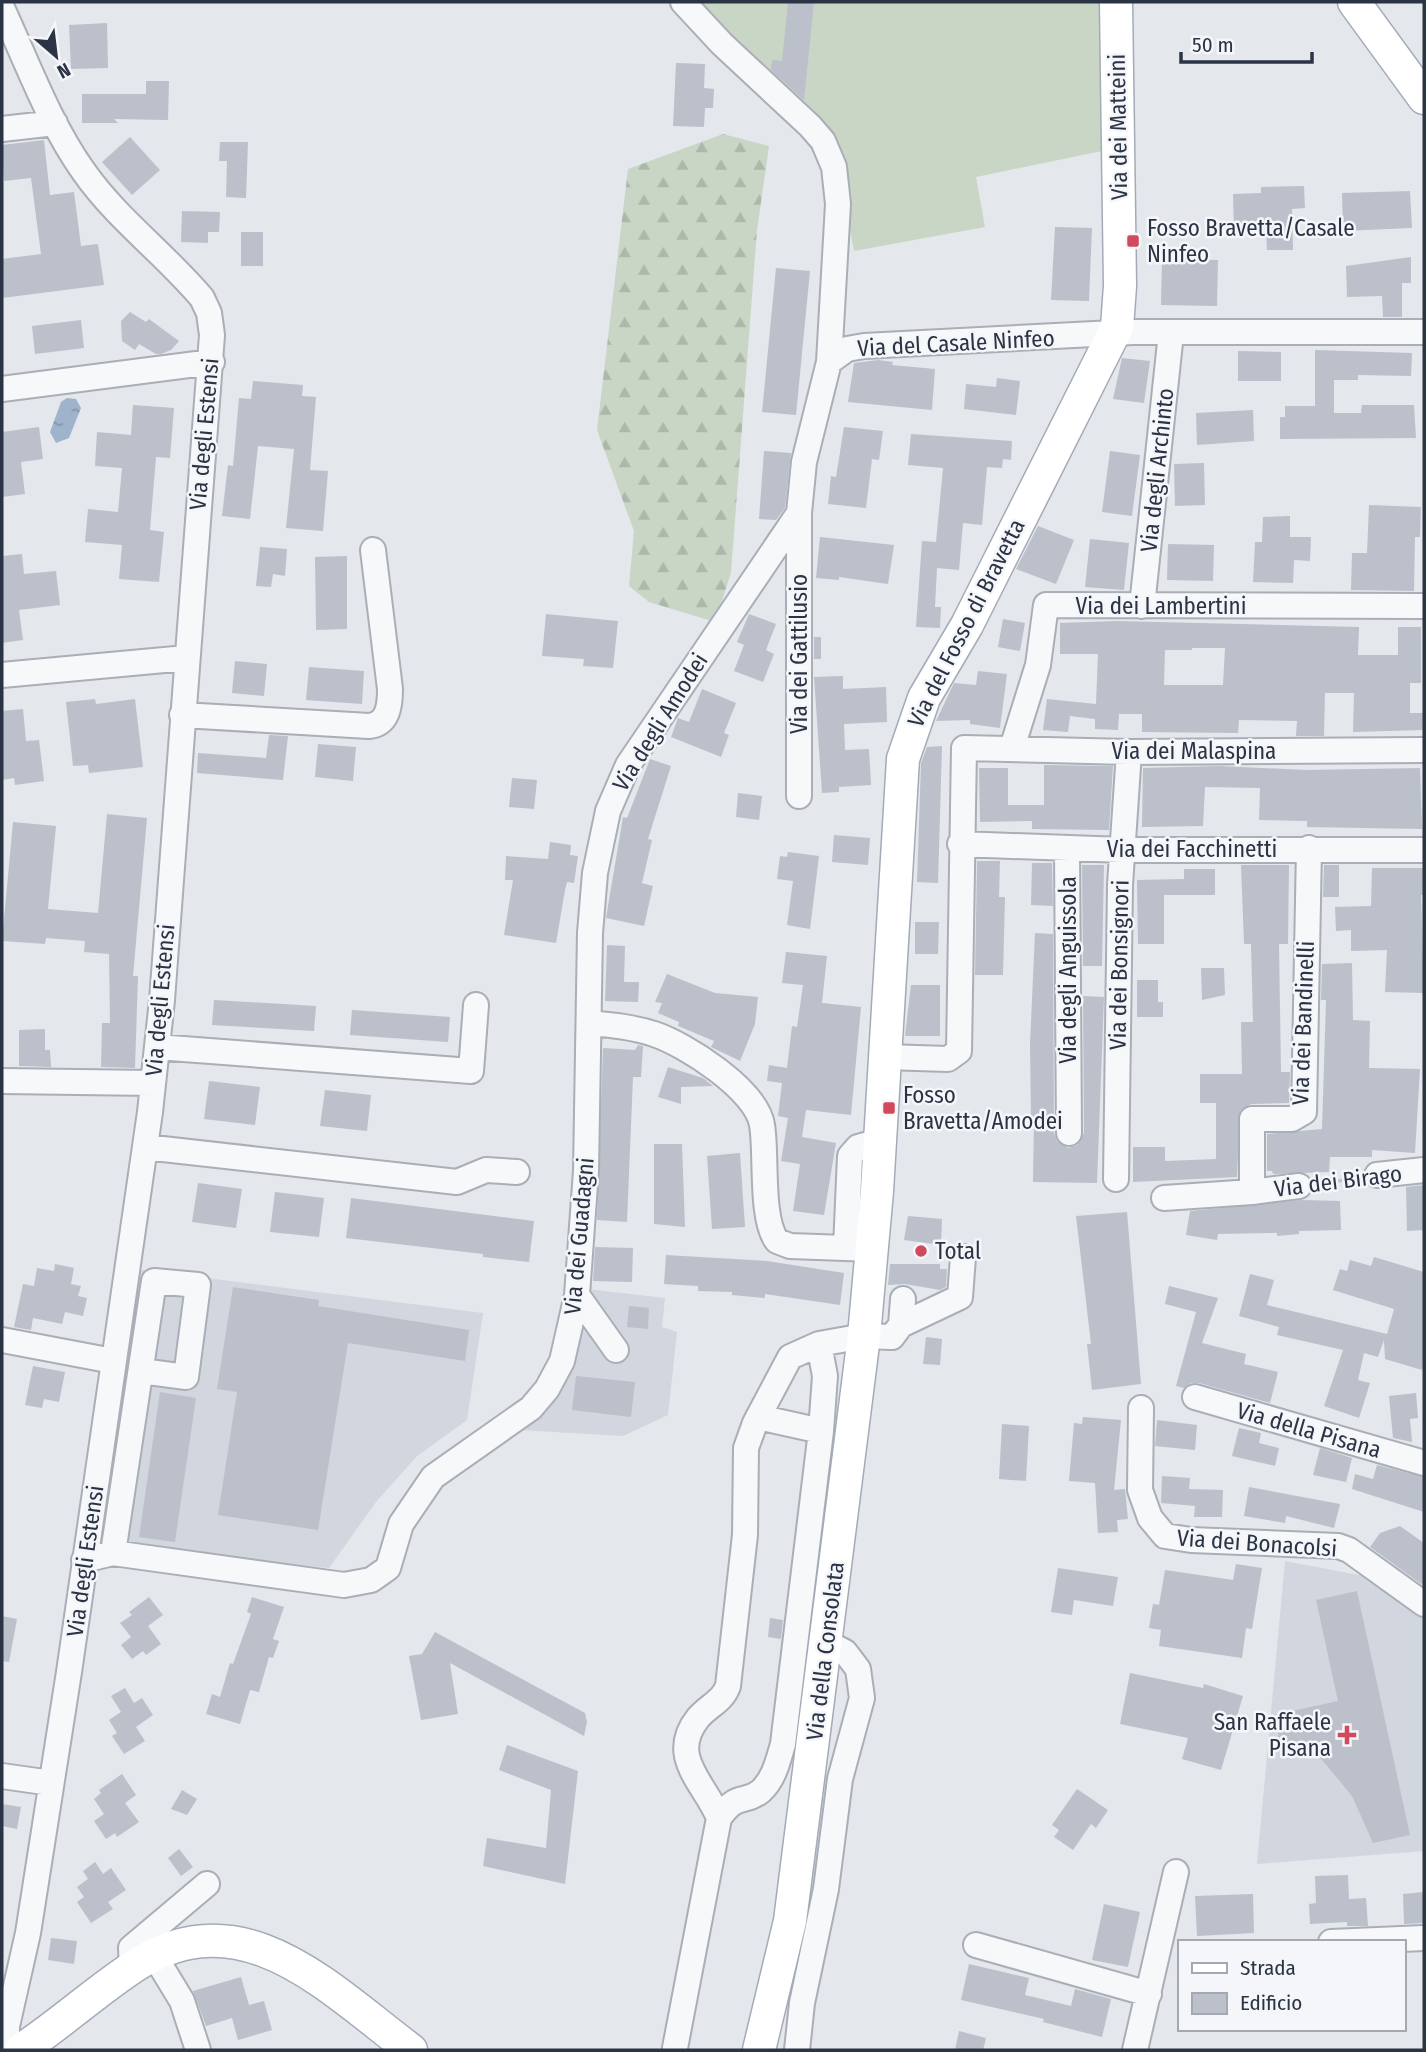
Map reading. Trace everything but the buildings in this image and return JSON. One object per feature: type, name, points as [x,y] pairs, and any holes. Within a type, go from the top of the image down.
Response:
[{"type":"main road","name":"Via dei Matteini","points":[[1114,335],[1119,318],[1120,286],[1116,2]]},
{"type":"main road","points":[[1354,2],[1424,98]]},
{"type":"main road","name":"Via del Fosso di Bravetta","points":[[859,1248],[880,1142],[898,790],[909,735],[924,698],[967,625],[1114,335]]},
{"type":"main road","name":"Via della Consolata","points":[[759,2050],[790,1921],[864,1336],[859,1248]]},
{"type":"main road","points":[[21,2050],[143,1961],[174,1946],[203,1939],[257,1946],[292,1964],[411,2050]]},
{"type":"street","name":"Via del Casale Ninfeo","points":[[683,2],[722,44],[810,126],[823,141],[834,167],[838,204],[828,362]]},
{"type":"street","name":"Via degli Estensi","points":[[2,8],[55,123],[89,179],[204,300],[212,327],[212,362],[153,1083],[51,1783],[28,1933],[7,2026],[7,2050]]},
{"type":"street","points":[[2,129],[55,123]]},
{"type":"street","name":"Via del Casale Ninfeo","points":[[828,362],[842,351],[858,346],[1171,333],[1424,332]]},
{"type":"street","name":"Via degli Archinto","points":[[1142,606],[1171,333]]},
{"type":"street","points":[[2,389],[212,362]]},
{"type":"street","name":"Via degli Amodei","points":[[590,1023],[590,933],[595,873],[614,792],[628,765],[799,513],[804,462],[828,362]]},
{"type":"street","name":"Via dei Gattilusio","points":[[799,513],[799,796]]},
{"type":"street","points":[[182,715],[369,726],[381,722],[390,708],[390,689],[373,550]]},
{"type":"street","name":"Via dei Lambertini","points":[[1013,748],[1038,665],[1046,605],[1424,606]]},
{"type":"street","points":[[2,675],[187,658]]},
{"type":"street","name":"Via dei Malaspina","points":[[960,844],[964,748],[1129,752],[1424,750]]},
{"type":"street","name":"Via dei Bonsignori","points":[[1116,1179],[1117,989],[1129,752]]},
{"type":"street","points":[[885,1057],[948,1059],[958,1051],[960,844]]},
{"type":"street","name":"Via dei Facchinetti","points":[[960,844],[1123,850],[1424,850]]},
{"type":"street","name":"Via degli Anguissola","points":[[1067,848],[1069,1133]]},
{"type":"street","name":"Via dei Bandinelli","points":[[1251,1192],[1252,1119],[1292,1119],[1304,1112],[1309,848]]},
{"type":"street","points":[[157,1047],[471,1071],[476,1004]]},
{"type":"street","points":[[590,1023],[657,1035],[735,1085],[753,1103],[761,1119],[769,1212],[774,1237],[790,1246],[859,1248]]},
{"type":"street","name":"Via dei Guadagni","points":[[84,1560],[113,1553],[344,1585],[379,1576],[388,1568],[401,1524],[433,1477],[525,1413],[543,1396],[566,1350],[577,1295],[586,1171],[590,1023]]},
{"type":"street","points":[[2,1081],[153,1083]]},
{"type":"street","points":[[145,1147],[457,1182],[486,1170],[516,1172]]},
{"type":"street","name":"Via dei Birago","points":[[1377,1175],[1424,1170]]},
{"type":"street","name":"Via dei Birago","points":[[1251,1192],[1299,1186]]},
{"type":"street","points":[[1164,1198],[1251,1192]]},
{"type":"street","points":[[719,1818],[713,1803],[691,1771],[687,1758],[688,1732],[701,1714],[723,1699],[728,1686],[745,1535],[746,1448],[758,1417],[790,1357],[819,1344],[864,1336],[892,1337],[901,1325],[960,1297],[963,1257]]},
{"type":"street","points":[[577,1295],[616,1350]]},
{"type":"street","points":[[901,1325],[903,1299]]},
{"type":"street","points":[[2,1340],[113,1362]]},
{"type":"street","points":[[675,2048],[719,1818],[731,1801],[759,1792],[774,1774],[783,1744],[821,1431],[825,1376],[819,1344]]},
{"type":"street","points":[[113,1553],[141,1371]]},
{"type":"street","name":"Via della Pisana","points":[[1195,1398],[1424,1463]]},
{"type":"street","name":"Via dei Bonacolsi","points":[[1141,1408],[1140,1490],[1150,1518],[1165,1536],[1191,1540],[1338,1546],[1349,1550],[1424,1604]]},
{"type":"street","points":[[758,1417],[821,1431]]},
{"type":"street","points":[[797,2050],[802,2003],[826,1889],[840,1779],[862,1698],[858,1668],[845,1652],[825,1643]]},
{"type":"street","points":[[2,1776],[51,1783]]},
{"type":"street","points":[[1135,2050],[1149,1994],[1170,1948],[1176,1872]]},
{"type":"street","points":[[198,2050],[182,2001],[131,1948],[207,1884]]},
{"type":"street","points":[[1378,1940],[1424,1938]]},
{"type":"street","points":[[976,1945],[1149,1994]]},
{"type":"path","name":"Via dei Birago","points":[[1299,1186],[1377,1175]]},
{"type":"shaded area","points":[[135,1269],[483,1313],[467,1420],[416,1457],[376,1502],[329,1568],[94,1544]]},
{"type":"shaded area","points":[[587,1289],[665,1298],[662,1327],[677,1332],[668,1415],[623,1436],[520,1430]]},
{"type":"shaded area","name":"San Raffaele Pisana","points":[[1285,1561],[1369,1577],[1424,1619],[1424,1851],[1257,1864]]},
{"type":"green space","points":[[687,2],[1102,2],[1102,151],[976,177],[985,227],[854,251],[832,134]]},
{"type":"green space","points":[[723,134],[769,146],[757,230],[731,573],[715,622],[649,602],[629,586],[634,531],[597,430],[628,169]]},
{"type":"water","points":[[67,398],[76,399],[81,408],[69,438],[56,443],[50,432],[61,402]]},
{"type":"place","name":"Fosso Bravetta/Casale Ninfeo","points":[[1133,241]]},
{"type":"place","name":"Fosso Bravetta/Amodei","points":[[889,1108]]},
{"type":"place","name":"Total","points":[[921,1251]]},
{"type":"place","name":"San Raffaele Pisana","points":[[1347,1735]]}]
